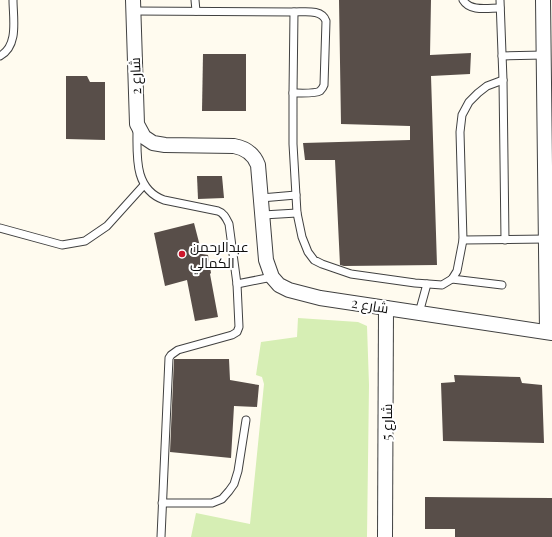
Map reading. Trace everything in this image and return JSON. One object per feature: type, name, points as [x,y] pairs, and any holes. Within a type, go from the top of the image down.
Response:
[{"type":"street","points":[[543,0],[544,55],[548,89],[546,239],[549,333]]},
{"type":"street","name":"شارع 2","points":[[134,6],[137,124]]},
{"type":"street","points":[[137,124],[144,137],[153,143],[165,145],[234,146],[244,149],[254,156],[258,165],[266,260],[272,277]]},
{"type":"street","name":"شارع 2","points":[[272,277],[279,285],[289,290],[320,298],[549,333]]},
{"type":"street","name":"شارع 5","points":[[385,537],[386,308]]},
{"type":"lane","points":[[0,56],[9,48],[13,37],[13,0]]},
{"type":"lane","points":[[196,0],[196,11]]},
{"type":"lane","points":[[463,0],[470,7],[500,8]]},
{"type":"lane","points":[[500,0],[505,240]]},
{"type":"lane","points":[[134,6],[196,11],[318,13],[325,18],[326,21],[324,85],[320,91],[292,93]]},
{"type":"lane","points":[[294,12],[292,93],[297,213],[302,237],[308,252],[314,260],[351,274],[442,285],[452,279],[456,271],[463,240],[460,132],[462,115],[469,102],[478,93],[487,86],[502,80]]},
{"type":"lane","points":[[502,56],[544,55]]},
{"type":"lane","points":[[137,124],[138,158],[140,173],[144,185],[157,198],[218,211],[224,215],[229,224],[237,284],[239,327],[237,332],[232,335],[178,350],[169,358],[161,537]]},
{"type":"lane","points":[[0,228],[62,245],[85,241],[107,226],[144,185]]},
{"type":"lane","points":[[261,198],[296,196]]},
{"type":"lane","points":[[263,215],[297,213]]},
{"type":"lane","points":[[463,240],[546,239]]},
{"type":"lane","points":[[237,284],[272,277]]},
{"type":"lane","points":[[452,279],[502,285]]},
{"type":"lane","points":[[419,313],[427,284]]},
{"type":"lane","points":[[162,503],[212,503],[222,499],[234,484],[238,471],[246,420]]},
{"type":"green space","points":[[298,318],[358,322],[367,326],[369,385],[367,537],[191,537],[196,513],[250,524],[264,384],[262,377],[256,375],[261,342],[297,337]]},
{"type":"building","points":[[339,0],[431,0],[430,55],[471,53],[470,74],[431,76],[437,265],[340,265],[335,160],[305,160],[303,143],[410,140],[410,126],[341,124]]},
{"type":"building","points":[[203,54],[246,54],[246,111],[202,111]]},
{"type":"building","points":[[66,76],[87,76],[90,82],[105,82],[105,140],[66,139]]},
{"type":"building","points":[[197,176],[222,176],[224,198],[198,199]]},
{"type":"building","name":"عبدالرحمن الكمالي","points":[[194,223],[202,254],[208,255],[218,317],[195,321],[187,280],[165,286],[154,233]]},
{"type":"building","points":[[174,359],[229,359],[230,380],[259,385],[257,407],[234,406],[231,458],[170,452]]},
{"type":"building","points":[[454,375],[520,377],[522,383],[542,385],[544,443],[443,441],[441,383],[455,382]]},
{"type":"building","points":[[425,497],[552,498],[552,537],[455,537],[455,529],[425,529]]},
{"type":"place","name":"عبدالرحمن الكمالي","points":[[182,254]]}]
